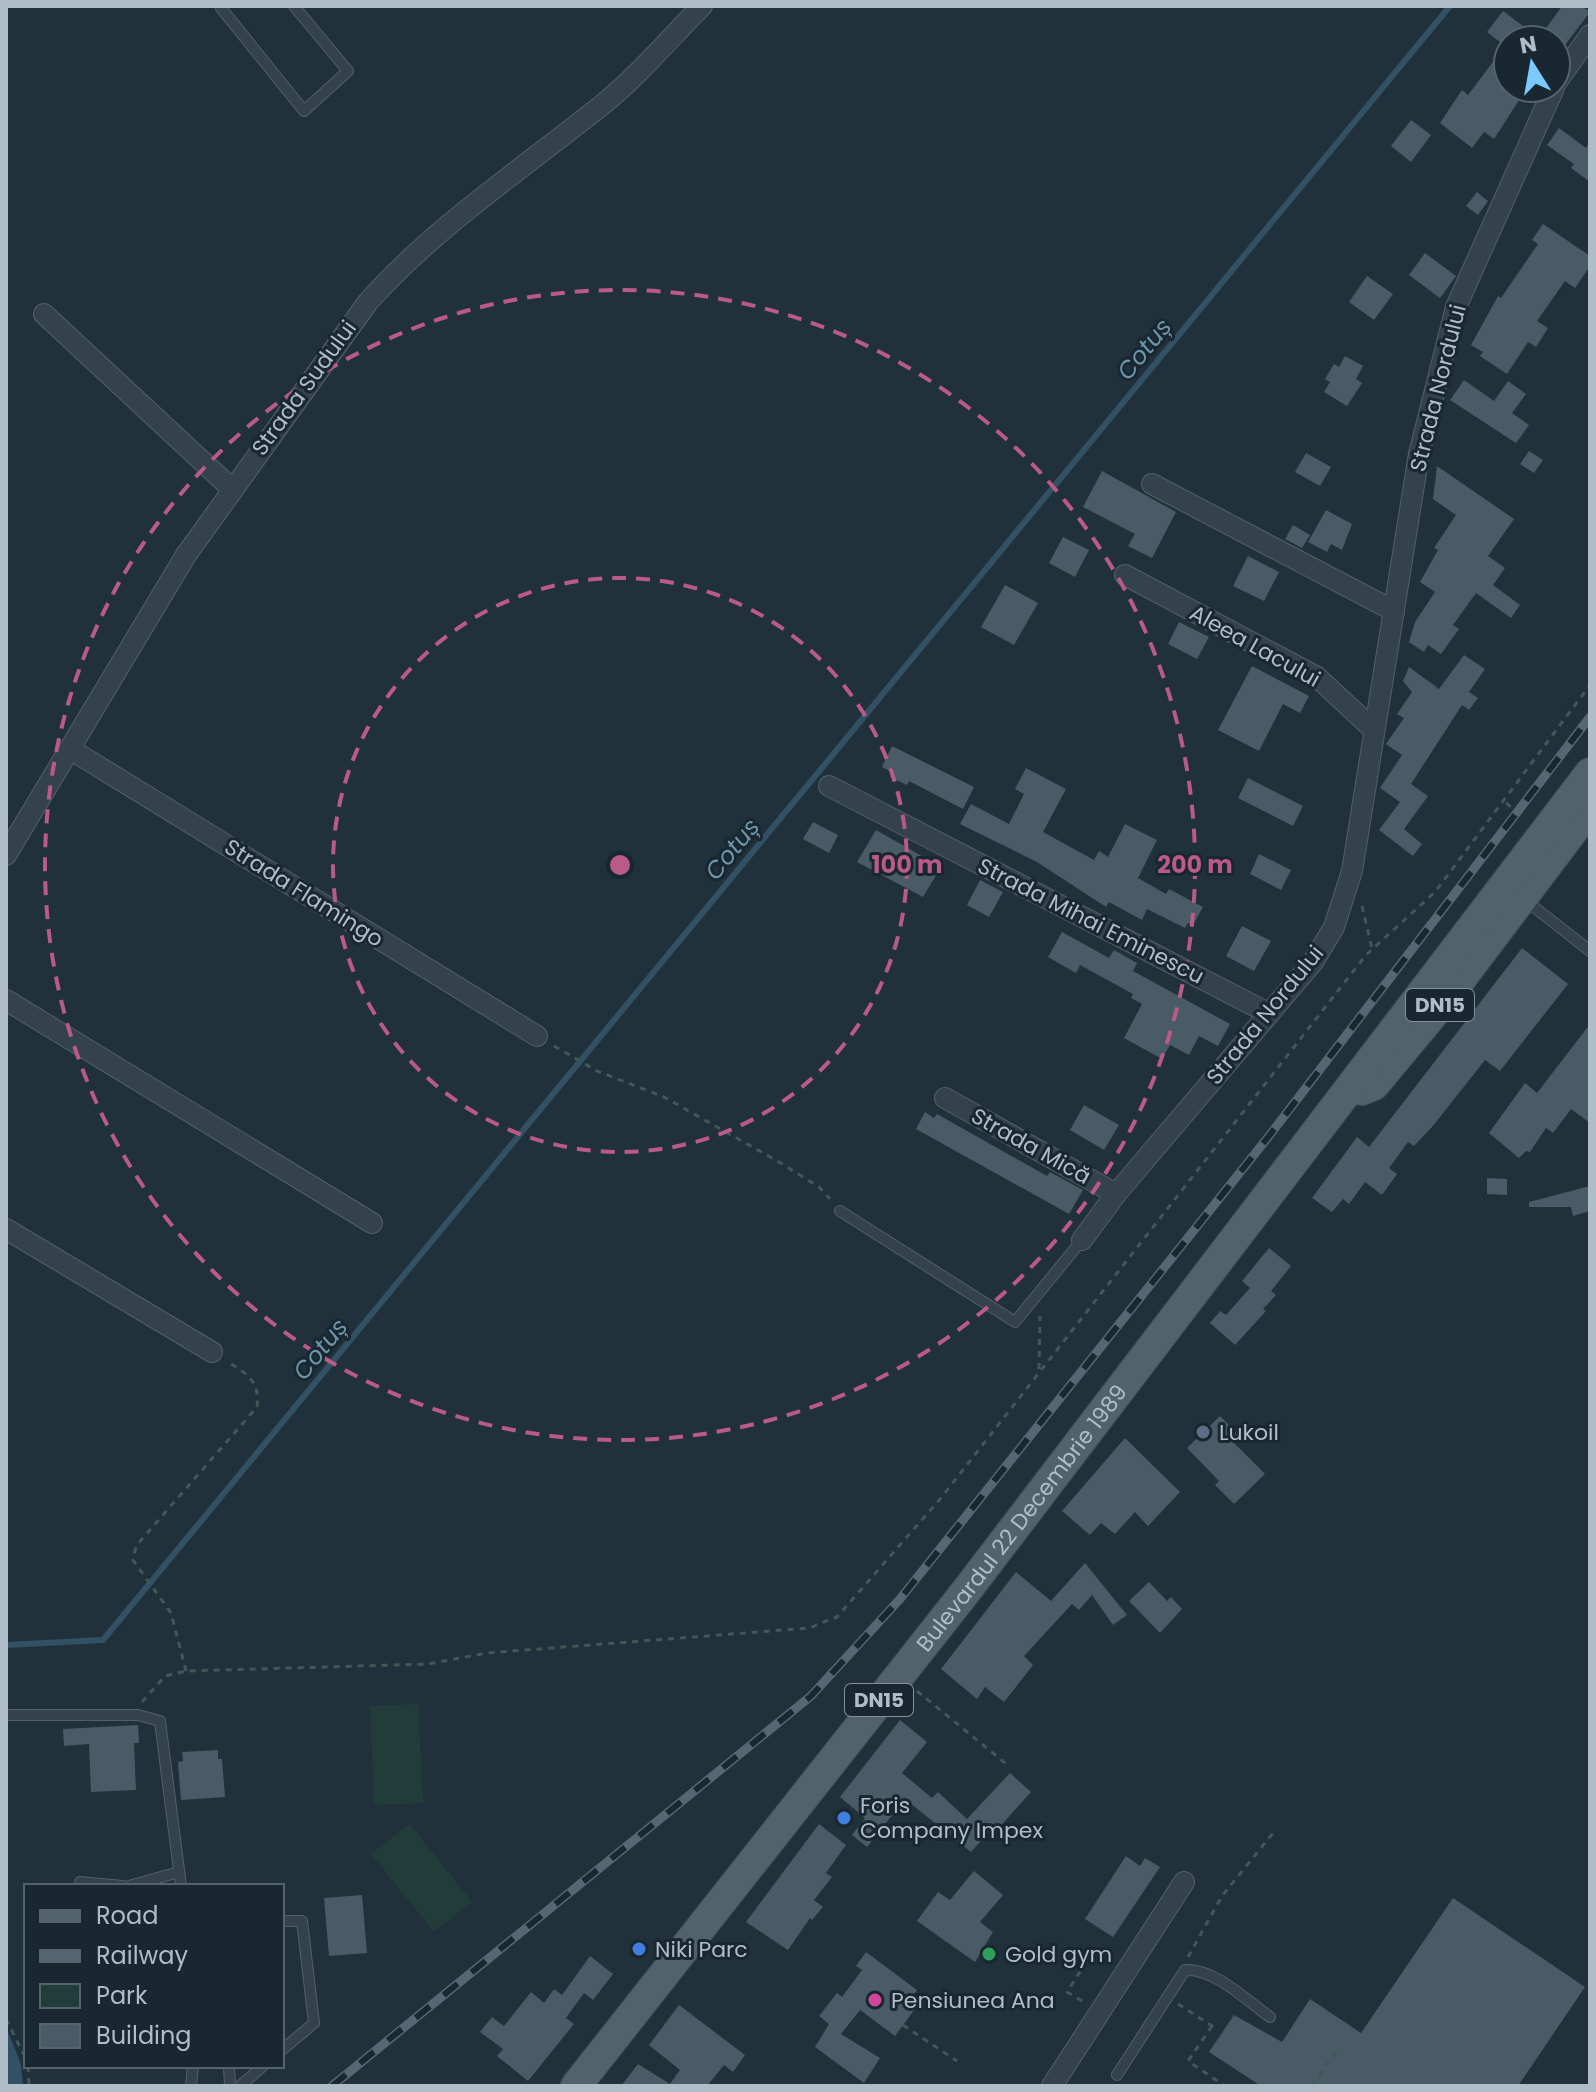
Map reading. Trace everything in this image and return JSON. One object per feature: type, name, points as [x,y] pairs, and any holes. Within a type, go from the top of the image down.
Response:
[{"type":"main road","name":"Bulevardul 22 Decembrie 1989","points":[[1514,891],[1590,773]]},
{"type":"main road","name":"Bulevardul 22 Decembrie 1989","points":[[576,2086],[967,1590],[1099,1413],[1345,1097],[1358,1074],[1514,891],[1590,808]]},
{"type":"street","name":"Strada Sudului","points":[[6,855],[186,555],[368,302],[400,266],[605,102],[702,6]]},
{"type":"street","name":"Strada Nordului","points":[[1572,61],[1590,35]]},
{"type":"street","name":"Strada Nordului","points":[[1082,1240],[1116,1194],[1313,962],[1334,927],[1345,898],[1419,454],[1456,307],[1547,104]]},
{"type":"street","points":[[44,314],[232,489]]},
{"type":"street","points":[[1152,484],[1394,611]]},
{"type":"street","name":"Aleea Lacului","points":[[1125,575],[1317,677],[1374,730]]},
{"type":"street","name":"Strada Flamingo","points":[[70,749],[537,1036]]},
{"type":"street","name":"Strada Mihai Eminescu","points":[[829,786],[1268,1013]]},
{"type":"street","points":[[6,1000],[372,1223]]},
{"type":"street","name":"Strada Mică","points":[[945,1098],[1116,1194]]},
{"type":"street","points":[[6,1229],[212,1352]]},
{"type":"street","points":[[1052,2086],[1184,1882]]},
{"type":"lane","points":[[223,6],[221,8],[304,111],[348,71],[294,6]]},
{"type":"lane","points":[[1514,891],[1590,951]]},
{"type":"lane","points":[[840,1211],[1015,1322],[1082,1240]]},
{"type":"lane","points":[[6,1715],[138,1715],[160,1721],[181,1884]]},
{"type":"lane","points":[[134,1884],[179,1872]]},
{"type":"lane","points":[[80,1882],[103,1884]]},
{"type":"lane","points":[[284,1921],[302,1921],[314,2023],[284,2048]]},
{"type":"lane","points":[[1117,2075],[1185,1970],[1196,1969],[1210,1975],[1270,2017]]},
{"type":"lane","points":[[240,2086],[261,2068]]},
{"type":"path","points":[[138,1715],[143,1698],[165,1676],[186,1671],[428,1664],[487,1653],[809,1628],[837,1617],[941,1498],[1039,1369],[1372,949],[1435,892],[1590,685]]},
{"type":"path","points":[[1361,903],[1372,949]]},
{"type":"path","points":[[537,1036],[597,1071],[664,1097],[779,1162],[819,1187],[840,1211]]},
{"type":"path","points":[[1039,1369],[1041,1290]]},
{"type":"path","points":[[186,1671],[171,1613],[133,1560],[136,1546],[257,1407],[259,1394],[252,1377],[212,1352]]},
{"type":"path","points":[[912,1688],[1010,1767]]},
{"type":"path","points":[[1185,1970],[1189,1951],[1222,1896],[1273,1833]]},
{"type":"path","points":[[1099,2012],[1067,1992],[1092,1953],[1124,1974]]},
{"type":"path","points":[[1168,1996],[1214,2027],[1188,2061],[1225,2086]]},
{"type":"path","points":[[6,2019],[24,2055]]},
{"type":"path","points":[[903,2025],[957,2061]]},
{"type":"path","points":[[1312,2086],[1338,2048]]},
{"type":"green space","points":[[418,1704],[423,1803],[374,1805],[370,1706]]},
{"type":"green space","points":[[410,1824],[472,1902],[434,1932],[371,1854]]},
{"type":"water","points":[[6,2027],[21,2064],[23,2086],[6,2086]]},
{"type":"building","points":[[1562,6],[1582,6],[1590,12],[1572,36],[1572,24],[1549,24]]},
{"type":"building","points":[[1503,11],[1520,24],[1493,24]]},
{"type":"building","points":[[1492,63],[1492,104],[1517,104],[1494,139],[1484,132],[1472,148],[1440,123],[1462,90],[1468,95]]},
{"type":"building","points":[[1411,120],[1431,135],[1411,162],[1391,146]]},
{"type":"building","points":[[1559,128],[1586,148],[1590,142],[1590,182],[1571,168],[1574,164],[1547,145]]},
{"type":"building","points":[[1477,192],[1488,201],[1478,215],[1466,206]]},
{"type":"building","points":[[1543,224],[1590,256],[1590,266],[1575,288],[1565,281],[1537,321],[1548,328],[1536,347],[1528,342],[1507,374],[1480,356],[1483,352],[1471,345],[1498,296],[1501,298],[1538,244],[1532,240]]},
{"type":"building","points":[[1425,253],[1456,276],[1440,298],[1409,275]]},
{"type":"building","points":[[1367,276],[1393,294],[1374,320],[1349,302]]},
{"type":"building","points":[[1345,356],[1363,366],[1356,379],[1362,383],[1347,406],[1324,392],[1330,382],[1325,379],[1334,364],[1339,367]]},
{"type":"building","points":[[1464,380],[1494,401],[1508,381],[1526,394],[1512,413],[1529,425],[1516,443],[1450,400]]},
{"type":"building","points":[[1529,451],[1543,460],[1534,473],[1520,464]]},
{"type":"building","points":[[1306,453],[1331,467],[1320,486],[1295,472]]},
{"type":"building","points":[[1437,466],[1514,519],[1488,556],[1505,568],[1493,585],[1520,605],[1511,618],[1476,593],[1453,625],[1459,629],[1441,654],[1428,645],[1424,652],[1409,642],[1415,622],[1435,592],[1420,582],[1438,550],[1434,548],[1456,515],[1433,499]]},
{"type":"building","points":[[1102,471],[1176,512],[1152,558],[1128,546],[1135,534],[1083,507]]},
{"type":"building","points":[[1326,510],[1352,524],[1342,550],[1331,544],[1327,552],[1308,542]]},
{"type":"building","points":[[1293,525],[1310,535],[1302,548],[1285,539]]},
{"type":"building","points":[[1063,537],[1089,550],[1075,577],[1049,563]]},
{"type":"building","points":[[1248,556],[1279,572],[1264,601],[1233,586]]},
{"type":"building","points":[[1005,585],[1038,603],[1014,645],[981,627]]},
{"type":"building","points":[[1179,622],[1209,637],[1197,659],[1168,644]]},
{"type":"building","points":[[1464,655],[1485,669],[1469,692],[1478,698],[1469,710],[1462,705],[1411,784],[1428,796],[1404,829],[1422,844],[1413,856],[1379,830],[1400,802],[1380,788],[1402,755],[1386,744],[1404,718],[1397,714],[1412,692],[1403,681],[1409,667],[1439,689]]},
{"type":"building","points":[[1252,666],[1309,696],[1300,713],[1283,704],[1259,751],[1218,730]]},
{"type":"building","points":[[892,746],[974,787],[963,809],[909,781],[907,785],[890,777],[892,772],[882,767]]},
{"type":"building","points":[[1026,768],[1066,789],[1043,832],[1094,860],[1099,851],[1108,857],[1125,824],[1157,840],[1138,878],[1166,894],[1169,889],[1203,907],[1193,925],[1188,923],[1185,928],[1147,909],[1142,920],[1109,902],[1106,907],[1037,862],[960,824],[971,804],[1009,824],[1024,794],[1015,789]]},
{"type":"building","points":[[1248,778],[1303,806],[1293,826],[1238,798]]},
{"type":"building","points":[[813,822],[838,835],[829,853],[803,839]]},
{"type":"building","points":[[876,830],[941,867],[923,897],[857,862]]},
{"type":"building","points":[[1259,854],[1291,870],[1281,890],[1250,874]]},
{"type":"building","points":[[980,880],[1003,892],[989,917],[967,905]]},
{"type":"building","points":[[1242,926],[1271,941],[1254,971],[1226,956]]},
{"type":"building","points":[[1062,932],[1109,958],[1114,950],[1137,963],[1133,971],[1230,1024],[1218,1046],[1199,1036],[1189,1055],[1170,1045],[1162,1059],[1124,1038],[1142,1004],[1131,998],[1133,994],[1080,965],[1076,973],[1048,957]]},
{"type":"building","points":[[1522,948],[1568,984],[1500,1071],[1485,1060],[1432,1127],[1414,1146],[1408,1142],[1389,1168],[1397,1174],[1382,1195],[1365,1182],[1349,1204],[1343,1199],[1332,1212],[1312,1198],[1357,1137],[1369,1147]]},
{"type":"building","points":[[1590,1024],[1590,1123],[1571,1109],[1553,1133],[1546,1128],[1530,1152],[1526,1151],[1519,1158],[1489,1133],[1525,1083],[1537,1093]]},
{"type":"building","points":[[1084,1105],[1119,1125],[1104,1150],[1070,1130]]},
{"type":"building","points":[[925,1112],[934,1118],[937,1114],[1047,1176],[1050,1172],[1083,1190],[1069,1214],[916,1129]]},
{"type":"building","points":[[1487,1178],[1507,1179],[1507,1195],[1487,1194]]},
{"type":"building","points":[[1590,1186],[1590,1211],[1573,1216],[1571,1207],[1529,1207],[1529,1202]]},
{"type":"building","points":[[1269,1248],[1291,1266],[1271,1291],[1276,1295],[1263,1309],[1266,1311],[1235,1345],[1210,1323],[1220,1311],[1226,1315],[1250,1288],[1242,1281]]},
{"type":"building","points":[[1220,1416],[1240,1436],[1233,1442],[1265,1474],[1234,1504],[1215,1485],[1219,1481],[1187,1448]]},
{"type":"building","points":[[1125,1438],[1180,1492],[1148,1526],[1135,1512],[1115,1534],[1101,1523],[1090,1535],[1062,1511]]},
{"type":"building","points":[[1085,1563],[1127,1615],[1113,1625],[1092,1595],[1079,1610],[1072,1604],[1024,1656],[1033,1665],[1004,1702],[985,1687],[977,1699],[941,1669],[1016,1572],[1051,1601]]},
{"type":"building","points":[[1149,1582],[1167,1601],[1171,1597],[1182,1609],[1160,1633],[1129,1601]]},
{"type":"building","points":[[900,1720],[927,1742],[902,1773],[932,1798],[938,1792],[967,1819],[1010,1773],[1031,1792],[995,1832],[992,1828],[971,1852],[905,1799],[867,1847],[852,1835],[865,1818],[840,1797]]},
{"type":"building","points":[[138,1725],[139,1743],[134,1743],[136,1790],[91,1792],[89,1744],[64,1746],[63,1729]]},
{"type":"building","points":[[218,1750],[218,1759],[222,1759],[225,1797],[181,1800],[178,1762],[183,1761],[182,1752]]},
{"type":"building","points":[[819,1824],[846,1845],[826,1873],[832,1877],[814,1900],[823,1907],[812,1920],[810,1918],[788,1950],[746,1922]]},
{"type":"building","points":[[1126,1856],[1140,1866],[1145,1858],[1160,1867],[1113,1937],[1085,1919]]},
{"type":"building","points":[[974,1871],[1003,1895],[980,1922],[993,1932],[975,1962],[917,1921],[938,1892],[950,1900]]},
{"type":"building","points":[[362,1895],[367,1953],[329,1956],[324,1898]]},
{"type":"building","points":[[1453,1898],[1585,1987],[1518,2086],[1261,2086],[1209,2052],[1234,2015],[1282,2042],[1310,1999],[1361,2033]]},
{"type":"building","points":[[866,1952],[917,1990],[907,2004],[915,2009],[895,2036],[860,2010],[841,2034],[880,2058],[864,2083],[815,2047],[829,2024],[819,2016],[837,1993],[842,1997],[862,1970],[856,1966]]},
{"type":"building","points":[[590,1956],[613,1974],[593,2000],[584,1993],[566,2018],[574,2024],[528,2081],[497,2056],[503,2049],[480,2032],[492,2017],[504,2026],[531,1992],[544,2003],[554,1989],[562,1995]]},
{"type":"building","points":[[679,2005],[745,2055],[733,2072],[724,2065],[707,2086],[621,2086],[638,2064],[670,2084],[680,2070],[649,2045]]},
{"type":"waterway","name":"Cotuș","points":[[6,1645],[103,1640],[1450,6]]},
{"type":"railway","points":[[332,2086],[811,1696],[900,1599],[1269,1136],[1590,717]]},
{"type":"place","name":"Lukoil","points":[[1203,1432]]},
{"type":"place","name":"Foris Company Impex","points":[[844,1818]]},
{"type":"place","name":"Niki Parc","points":[[639,1949]]},
{"type":"place","name":"Gold gym","points":[[989,1954]]},
{"type":"place","name":"Pensiunea Ana","points":[[875,2000]]}]
